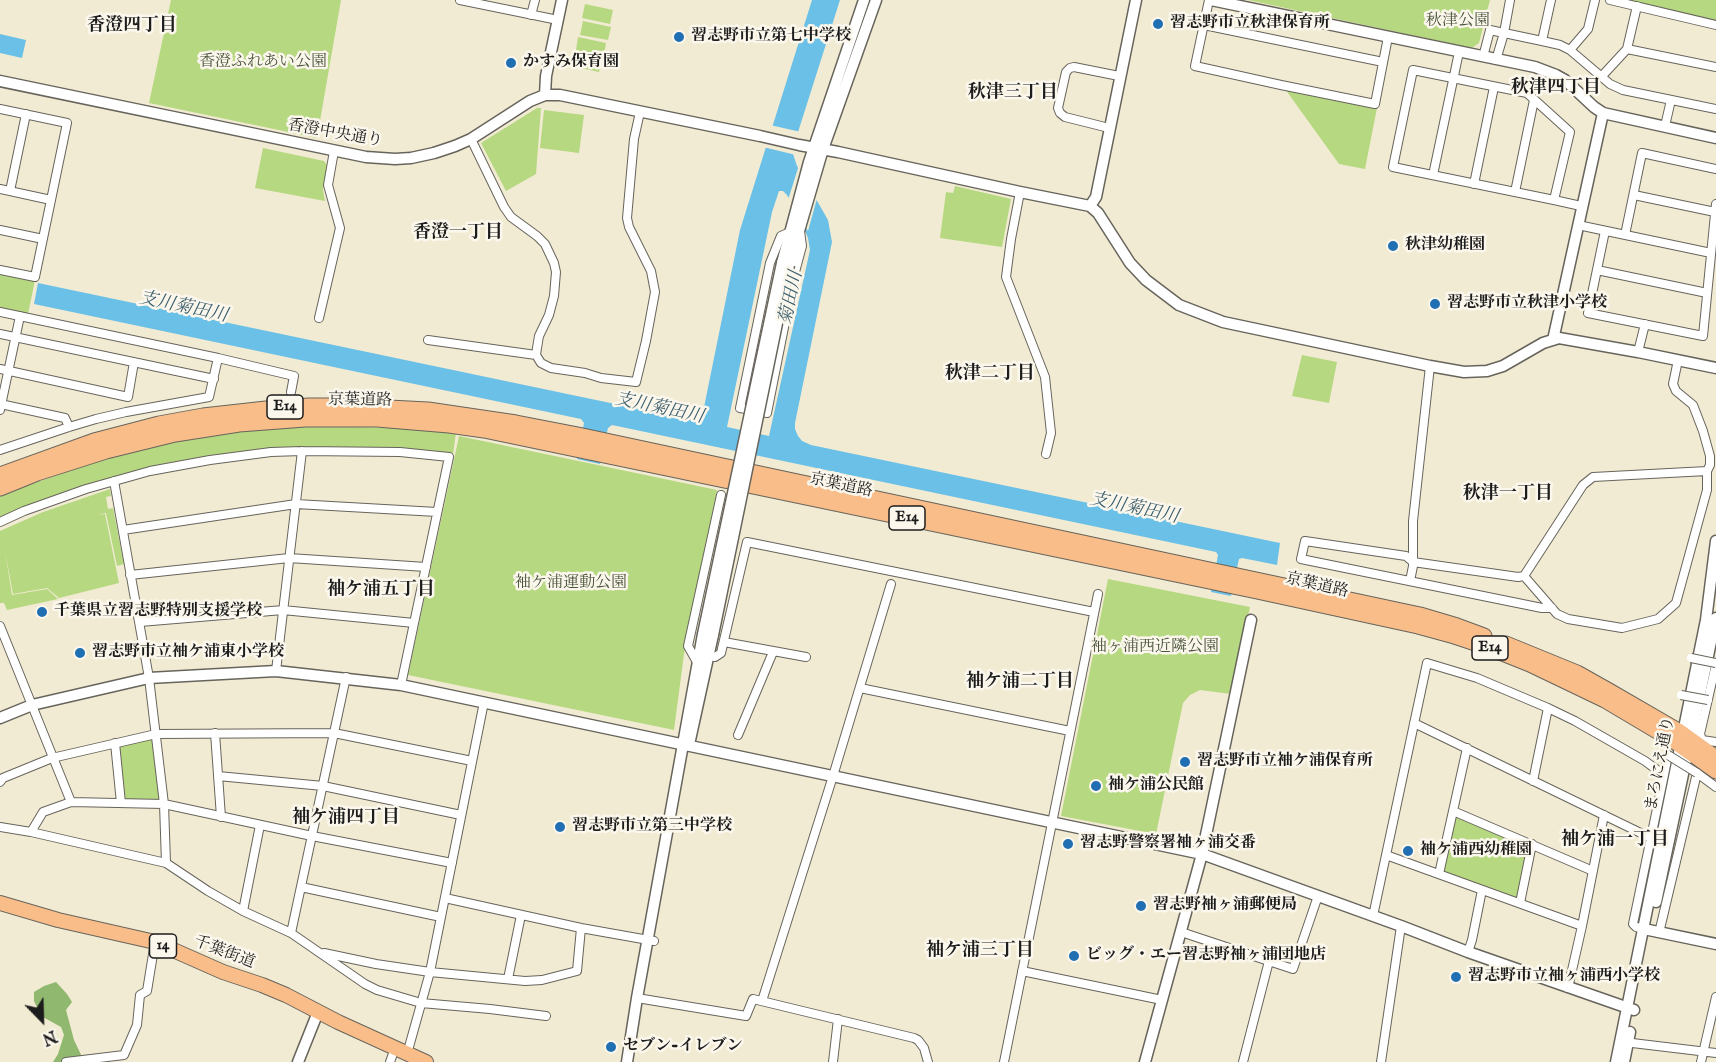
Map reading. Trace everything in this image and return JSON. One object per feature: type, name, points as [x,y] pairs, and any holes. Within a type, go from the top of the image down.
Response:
[{"type":"highway","name":"京葉道路","points":[[0,475],[94,441],[159,424],[232,412],[309,406],[350,406],[428,410],[494,420],[608,449],[1209,576],[1418,626],[1490,648],[1541,669],[1716,758]]},
{"type":"highway","name":"京葉道路","points":[[0,488],[37,472],[75,460],[150,440],[239,424],[305,419],[377,419],[450,424],[577,442]]},
{"type":"highway","name":"京葉道路","points":[[1686,743],[1716,771]]},
{"type":"highway","name":"千葉街道","points":[[0,903],[58,920],[155,942],[223,972],[262,985],[426,1062]]},
{"type":"street","points":[[460,0],[491,3],[558,20]]},
{"type":"street","points":[[531,15],[534,0]]},
{"type":"street","points":[[562,0],[546,76],[546,95],[819,148],[1090,206],[1098,213],[1130,263],[1146,280],[1179,305],[1223,322],[1464,372],[1487,371],[1503,366],[1543,343],[1559,338],[1716,368]]},
{"type":"street","points":[[627,1062],[686,744],[697,662],[708,635],[785,264],[864,0]]},
{"type":"street","points":[[819,148],[876,0]]},
{"type":"street","points":[[1090,206],[1096,197],[1136,0]]},
{"type":"street","points":[[1388,37],[1375,104],[1195,66],[1210,0],[1535,67],[1565,80],[1594,108],[1603,113],[1716,138]]},
{"type":"street","points":[[1496,60],[1510,0]]},
{"type":"street","points":[[1542,41],[1551,0]]},
{"type":"street","points":[[1570,50],[1588,29],[1595,0]]},
{"type":"street","points":[[1611,0],[1716,25]]},
{"type":"street","points":[[1602,76],[1627,48],[1637,6]]},
{"type":"street","points":[[1204,25],[1383,62]]},
{"type":"street","points":[[1483,57],[1490,30],[1542,41],[1570,50],[1610,84],[1623,90],[1716,109]]},
{"type":"street","points":[[1627,48],[1716,67]]},
{"type":"street","points":[[1433,176],[1459,52]]},
{"type":"street","points":[[1109,128],[1065,117],[1058,108],[1066,72],[1070,68],[1119,76]]},
{"type":"street","points":[[1554,200],[1570,132],[1527,93],[1413,70],[1393,167],[1581,206]]},
{"type":"street","name":"香澄中央通り","points":[[0,81],[366,157],[395,159],[434,153],[471,139],[530,101],[546,95]]},
{"type":"street","points":[[1474,184],[1494,87]]},
{"type":"street","points":[[1515,192],[1534,100]]},
{"type":"street","points":[[1665,126],[1671,100]]},
{"type":"street","points":[[0,109],[67,123],[35,277],[0,270]]},
{"type":"street","points":[[471,139],[511,218],[545,244],[554,263],[556,278],[554,296],[549,315],[539,336],[536,355],[541,363],[551,368],[601,378],[636,382],[655,292],[651,271],[629,227],[627,218],[634,139],[640,112]]},
{"type":"street","points":[[1553,340],[1603,113]]},
{"type":"street","points":[[10,191],[26,114]]},
{"type":"street","points":[[320,318],[340,228],[328,185],[334,150]]},
{"type":"street","points":[[1625,235],[1642,153],[1716,169]]},
{"type":"street","points":[[0,189],[51,200]]},
{"type":"street","points":[[1020,192],[1006,277],[1045,377],[1051,433],[1046,454]]},
{"type":"street","points":[[1605,231],[1588,313],[1703,336],[1716,208],[1634,195]]},
{"type":"street","points":[[1578,225],[1711,253]]},
{"type":"street","points":[[0,230],[43,239]]},
{"type":"street","points":[[795,231],[802,246],[767,413],[740,408],[770,262],[781,236],[795,231]]},
{"type":"street","points":[[1597,270],[1707,293]]},
{"type":"street","points":[[0,312],[294,376],[291,392]]},
{"type":"street","points":[[20,316],[16,337],[4,370],[0,406],[65,418],[69,427]]},
{"type":"street","points":[[1638,352],[1645,324]]},
{"type":"street","points":[[0,334],[214,379]]},
{"type":"street","points":[[428,340],[536,355]]},
{"type":"street","points":[[0,450],[69,427],[126,412],[210,397],[218,358]]},
{"type":"street","points":[[1524,576],[1557,614],[1568,619],[1622,628],[1658,619],[1676,603],[1707,490],[1707,471],[1710,465],[1710,456],[1701,422],[1693,405],[1676,391],[1673,384],[1678,360]]},
{"type":"street","points":[[4,370],[128,397],[134,362]]},
{"type":"street","points":[[1410,581],[1413,562],[1413,521],[1430,366]]},
{"type":"street","points":[[276,671],[302,451]]},
{"type":"street","points":[[0,522],[86,489],[150,471],[210,460],[272,452],[302,451],[400,452],[449,457],[401,685]]},
{"type":"street","points":[[1552,608],[1542,608],[1301,559],[1305,541],[1406,556],[1413,562],[1518,578],[1524,576],[1583,485],[1593,477],[1707,471]]},
{"type":"street","points":[[114,481],[149,678],[164,804],[166,863]]},
{"type":"street","points":[[697,662],[688,646],[721,495]]},
{"type":"street","points":[[123,530],[296,504],[437,512]]},
{"type":"street","name":"まろにえ通り","points":[[1616,1062],[1624,1042],[1651,931],[1686,743],[1716,541]]},
{"type":"street","points":[[708,656],[715,657],[721,654],[747,542],[1094,612]]},
{"type":"street","points":[[130,575],[289,558],[426,567]]},
{"type":"street","points":[[762,1001],[891,584]]},
{"type":"street","points":[[1004,1062],[1098,594]]},
{"type":"street","points":[[140,622],[283,610],[414,623]]},
{"type":"street","name":"まろにえ通り","points":[[1686,743],[1716,618]]},
{"type":"street","points":[[1145,1062],[1202,854],[1251,620]]},
{"type":"street","points":[[0,626],[4,647],[32,705],[71,802]]},
{"type":"street","points":[[686,744],[708,656],[708,635]]},
{"type":"street","points":[[724,642],[806,657]]},
{"type":"street","points":[[738,735],[773,652]]},
{"type":"street","points":[[1691,658],[1716,664],[1700,734],[1702,740],[1716,742]]},
{"type":"street","points":[[1373,916],[1427,663],[1477,678],[1548,708],[1615,744],[1664,775]]},
{"type":"street","points":[[0,718],[32,705],[149,678],[276,671],[401,685],[1202,854],[1631,1009]]},
{"type":"street","points":[[291,933],[346,678]]},
{"type":"street","points":[[860,688],[1070,731]]},
{"type":"street","points":[[1681,695],[1708,700]]},
{"type":"street","points":[[390,1062],[401,1051],[422,1003],[484,702]]},
{"type":"street","points":[[1533,781],[1548,708]]},
{"type":"street","points":[[1414,723],[1651,838]]},
{"type":"street","points":[[215,733],[221,817]]},
{"type":"street","points":[[0,782],[3,778],[52,758],[156,734],[334,733],[472,761]]},
{"type":"street","points":[[115,743],[121,803]]},
{"type":"street","points":[[1439,874],[1467,748]]},
{"type":"street","points":[[1716,788],[1668,755],[1633,924],[1635,927],[1651,931],[1716,944]]},
{"type":"street","points":[[1651,931],[1697,773]]},
{"type":"street","points":[[218,776],[323,786],[461,815]]},
{"type":"street","points":[[31,832],[43,812],[71,802],[164,804],[452,863]]},
{"type":"street","points":[[1453,811],[1593,871]]},
{"type":"street","points":[[1568,988],[1604,815]]},
{"type":"street","points":[[243,910],[260,825]]},
{"type":"street","points":[[0,827],[166,863],[208,891],[291,933],[377,990],[422,1003],[546,1016]]},
{"type":"street","points":[[1520,903],[1532,844]]},
{"type":"street","points":[[1386,855],[1582,926]]},
{"type":"street","points":[[301,887],[441,917]]},
{"type":"street","points":[[1468,952],[1482,890]]},
{"type":"street","points":[[1181,932],[1293,969],[1318,896]]},
{"type":"street","points":[[445,898],[581,928],[651,940]]},
{"type":"street","points":[[507,979],[521,915]]},
{"type":"street","points":[[1381,1062],[1401,926]]},
{"type":"street","points":[[319,952],[430,972],[542,981],[576,971],[581,928]]},
{"type":"street","points":[[66,1062],[124,1055],[137,1025],[141,994],[147,992],[155,942]]},
{"type":"street","points":[[1243,1062],[1269,961]]},
{"type":"street","points":[[1022,972],[1162,1000]]},
{"type":"street","points":[[1701,1062],[1716,998]]},
{"type":"street","points":[[640,999],[746,1016],[753,999],[914,1038],[924,1048],[928,1062]]},
{"type":"street","points":[[633,1062],[640,999]]},
{"type":"street","points":[[298,1062],[318,1011]]},
{"type":"street","points":[[833,1062],[838,1019]]},
{"type":"street","points":[[1624,1042],[1716,1053]]},
{"type":"street","name":"まろにえ通り","points":[[1624,1042],[1624,1062]]},
{"type":"green space","name":"香澄ふれあい公園","points":[[171,0],[341,0],[317,138],[149,103]]},
{"type":"green space","name":"秋津公園","points":[[1248,0],[1490,0],[1479,43],[1472,48]]},
{"type":"green space","points":[[1628,0],[1716,0],[1716,20]]},
{"type":"green space","points":[[585,4],[613,10],[610,24],[582,18]]},
{"type":"green space","points":[[583,21],[611,27],[608,40],[580,35]]},
{"type":"green space","points":[[578,37],[606,43],[604,56],[576,50]]},
{"type":"green space","points":[[574,53],[602,58],[599,72],[571,66]]},
{"type":"green space","points":[[1285,89],[1377,108],[1365,169],[1339,164]]},
{"type":"green space","points":[[537,108],[541,108],[536,174],[506,191],[481,143]]},
{"type":"green space","points":[[544,110],[584,115],[579,153],[540,148]]},
{"type":"green space","points":[[263,148],[324,161],[327,165],[323,190],[325,201],[255,188]]},
{"type":"green space","points":[[955,186],[1011,199],[1002,247],[940,238],[946,192],[953,193]]},
{"type":"green space","points":[[0,273],[35,280],[28,314],[0,308]]},
{"type":"green space","points":[[1302,355],[1337,362],[1329,403],[1292,396]]},
{"type":"green space","points":[[303,426],[402,428],[456,433],[453,454],[415,450],[290,447],[205,457],[147,468],[111,478],[0,519],[0,495],[95,462],[170,443],[252,430]]},
{"type":"green space","name":"袖ケ浦運動公園","points":[[459,436],[717,490],[684,654],[674,730],[408,675]]},
{"type":"green space","points":[[110,489],[111,496],[106,497],[108,509],[113,508],[124,564],[117,566],[106,513],[97,515],[105,514],[119,583],[59,598],[47,588],[13,594],[5,551],[12,595],[47,589],[58,599],[7,610],[4,603],[0,603],[0,531],[43,512]]},
{"type":"green space","name":"袖ヶ浦西近隣公園","points":[[1108,579],[1250,607],[1231,694],[1200,690],[1190,695],[1183,703],[1156,834],[1061,816]]},
{"type":"green space","points":[[153,738],[161,801],[123,801],[119,746]]},
{"type":"green space","points":[[1456,815],[1529,846],[1518,899],[1444,873]]},
{"type":"green space","points":[[56,982],[72,1002],[66,1010],[74,1040],[84,1061],[96,1062],[53,1062],[64,1035],[61,1027],[41,1016],[34,1001],[34,992]]},
{"type":"water","points":[[812,0],[840,0],[792,151],[797,166],[828,220],[832,242],[795,423],[798,436],[802,441],[811,445],[1280,543],[1277,565],[1239,559],[1231,596],[1211,592],[1218,555],[1216,552],[612,425],[608,428],[600,464],[577,459],[584,423],[581,419],[34,304],[38,283],[701,422],[740,230]],"holes":[[[779,191],[783,191],[798,214],[808,238],[810,250],[769,436],[727,427],[772,212]]]},
{"type":"water","points":[[0,34],[26,40],[22,58],[0,53]]},
{"type":"pier","points":[[770,125],[801,132],[795,151],[796,155],[763,147]]},
{"type":"pier","points":[[799,165],[818,195],[808,231],[788,200]]},
{"type":"place","name":"習志野市立秋津保育所","points":[[1158,24]]},
{"type":"place","name":"習志野市立第七中学校","points":[[679,37]]},
{"type":"place","name":"かすみ保育園","points":[[511,63]]},
{"type":"place","name":"秋津幼稚園","points":[[1393,246]]},
{"type":"place","name":"習志野市立秋津小学校","points":[[1435,304]]},
{"type":"place","name":"千葉県立習志野特別支援学校","points":[[42,612]]},
{"type":"place","name":"習志野市立袖ケ浦東小学校","points":[[80,653]]},
{"type":"place","name":"習志野市立袖ケ浦保育所","points":[[1185,762]]},
{"type":"place","name":"袖ケ浦公民館","points":[[1096,786]]},
{"type":"place","name":"習志野市立第三中学校","points":[[560,827]]},
{"type":"place","name":"習志野警察署袖ヶ浦交番","points":[[1068,844]]},
{"type":"place","name":"袖ケ浦西幼稚園","points":[[1408,851]]},
{"type":"place","name":"習志野袖ヶ浦郵便局","points":[[1141,906]]},
{"type":"place","name":"ビッグ・エー習志野袖ヶ浦団地店","points":[[1074,956]]},
{"type":"place","name":"習志野市立袖ヶ浦西小学校","points":[[1456,977]]},
{"type":"place","name":"セブン-イレブン","points":[[611,1047]]},
{"type":"district","name":"香澄四丁目","points":[[132,26]]},
{"type":"district","name":"秋津四丁目","points":[[1556,88]]},
{"type":"district","name":"秋津三丁目","points":[[1013,93]]},
{"type":"district","name":"香澄一丁目","points":[[458,233]]},
{"type":"district","name":"秋津二丁目","points":[[990,374]]},
{"type":"district","name":"秋津一丁目","points":[[1508,494]]},
{"type":"district","name":"袖ケ浦五丁目","points":[[381,590]]},
{"type":"district","name":"袖ケ浦二丁目","points":[[1020,682]]},
{"type":"district","name":"袖ケ浦四丁目","points":[[346,818]]},
{"type":"district","name":"袖ケ浦一丁目","points":[[1615,840]]},
{"type":"district","name":"袖ケ浦三丁目","points":[[980,951]]},
{"type":"water label","name":"菊田川","points":[[792,298]]},
{"type":"water label","name":"支川菊田川","points":[[183,308]]},
{"type":"water label","name":"支川菊田川","points":[[659,409]]},
{"type":"water label","name":"支川菊田川","points":[[1134,509]]}]
